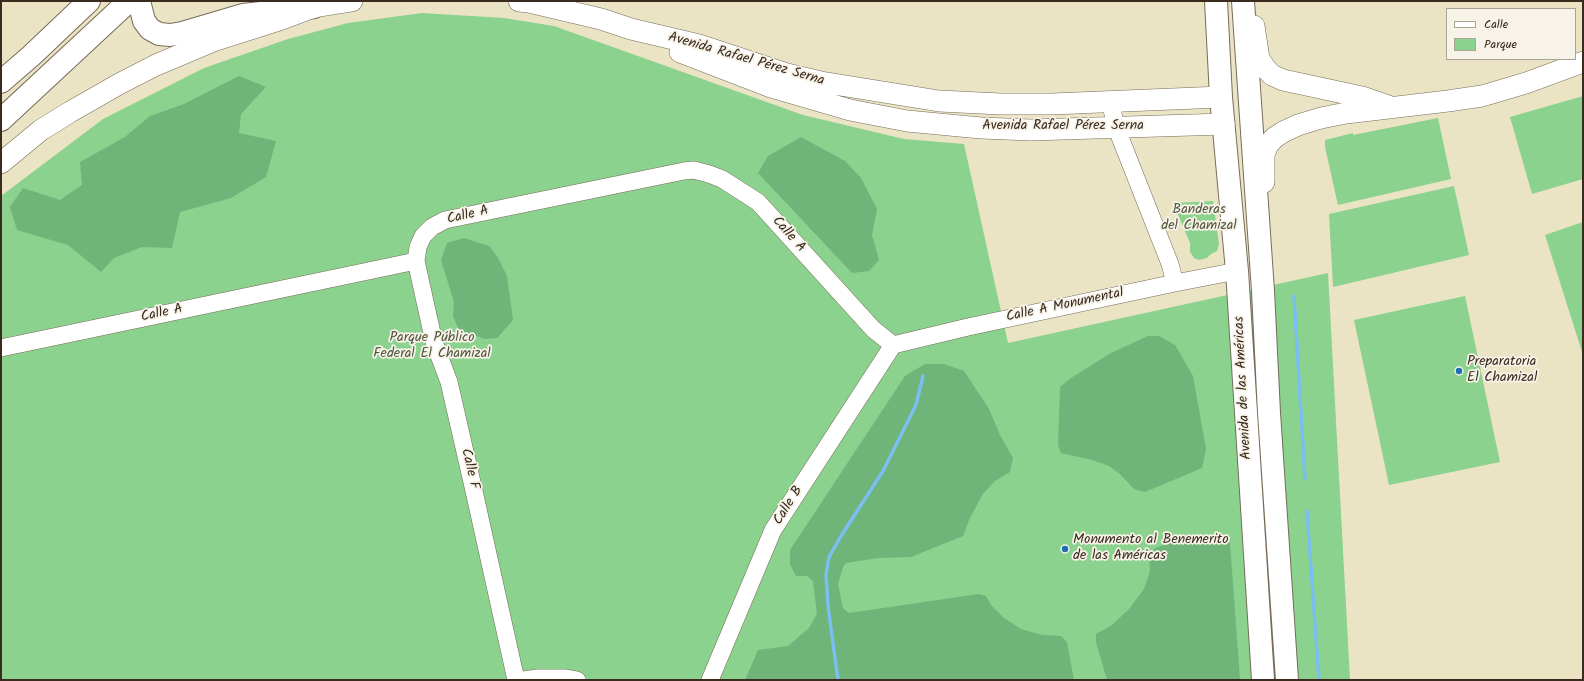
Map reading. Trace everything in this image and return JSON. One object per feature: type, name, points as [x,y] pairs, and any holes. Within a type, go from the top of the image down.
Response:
[{"type":"highway","points":[[1,82],[89,1]]},
{"type":"highway","points":[[1,120],[129,1]]},
{"type":"highway","points":[[139,1],[144,21],[150,29],[160,34],[170,35],[182,33],[244,15],[314,6]]},
{"type":"highway","points":[[241,1],[259,4],[314,6]]},
{"type":"highway","name":"Avenida de las Américas","points":[[1244,1],[1287,680]]},
{"type":"highway","name":"Avenida de las Américas","points":[[1215,4],[1221,97],[1237,271],[1263,680]]},
{"type":"highway","points":[[1237,271],[1243,271],[1247,274],[1253,285],[1258,356],[1269,413]]},
{"type":"main road","points":[[1,163],[41,130],[149,68],[213,41],[282,19],[314,6],[352,1]]},
{"type":"main road","name":"Avenida Rafael Pérez Serna","points":[[519,1],[594,18],[631,29],[699,45],[787,74],[821,82],[939,101],[1001,104],[1052,104],[1221,97]]},
{"type":"main road","points":[[1251,1],[1259,59],[1272,75],[1283,80],[1362,97],[1394,108]]},
{"type":"main road","name":"Avenida Rafael Pérez Serna","points":[[631,29],[691,57],[771,87],[850,110],[907,121],[982,128],[1031,130],[1224,124]]},
{"type":"main road","points":[[1262,268],[1267,250],[1263,165],[1264,154],[1268,145],[1274,138],[1283,132],[1298,125],[1321,118],[1346,113],[1482,96],[1526,83],[1583,62]]},
{"type":"street","points":[[1110,101],[1116,128],[1170,264],[1175,283]]},
{"type":"street","name":"Calle A","points":[[1,348],[416,261],[418,247],[423,236],[432,227],[445,220],[694,170],[722,179],[758,202],[873,329],[893,345]]},
{"type":"street","name":"Calle F","points":[[416,261],[434,342],[450,389],[516,680]]},
{"type":"street","name":"Calle A Monumental","points":[[893,345],[968,327],[1237,271]]},
{"type":"street","name":"Calle B","points":[[710,680],[773,530],[893,345]]},
{"type":"street","points":[[524,680],[538,678],[577,680]]},
{"type":"green space","name":"Parque Público Federal El Chamizal","points":[[422,13],[504,18],[554,26],[803,115],[904,139],[964,144],[1008,343],[1328,273],[1350,680],[1,680],[1,196],[103,119],[204,68],[288,39],[348,23]]},
{"type":"green space","points":[[239,76],[266,87],[241,114],[239,133],[276,141],[266,177],[231,198],[180,212],[172,248],[142,247],[114,258],[101,272],[68,245],[17,230],[10,207],[23,188],[60,200],[82,185],[80,162],[125,137],[150,116],[184,104]]},
{"type":"green space","points":[[1583,96],[1583,179],[1532,194],[1510,117]]},
{"type":"green space","points":[[1438,118],[1451,179],[1338,205],[1325,147],[1325,140],[1353,133],[1353,135]]},
{"type":"green space","points":[[801,137],[845,161],[861,178],[877,209],[872,235],[879,260],[869,271],[852,273],[758,173],[768,156]]},
{"type":"green space","points":[[1454,186],[1469,255],[1333,287],[1329,214]]},
{"type":"green space","name":"Banderas del Chamizal","points":[[1213,201],[1219,244],[1217,251],[1207,258],[1199,260],[1194,258],[1190,252],[1190,243],[1173,203]]},
{"type":"green space","points":[[1583,222],[1583,355],[1545,235]]},
{"type":"green space","points":[[464,238],[489,246],[497,256],[507,276],[513,320],[497,338],[485,339],[459,330],[453,316],[454,302],[441,260],[447,243]]},
{"type":"green space","points":[[1465,296],[1500,462],[1389,485],[1354,320]]},
{"type":"green space","points":[[1148,336],[1159,336],[1175,345],[1193,376],[1206,449],[1202,468],[1145,492],[1134,489],[1120,474],[1109,466],[1092,460],[1061,453],[1058,445],[1060,387],[1071,378],[1111,353]]},
{"type":"green space","points":[[925,364],[944,364],[964,371],[989,409],[1000,435],[1013,458],[1010,472],[995,481],[982,495],[969,520],[963,536],[911,557],[878,558],[846,563],[843,567],[838,584],[843,608],[849,613],[979,594],[986,596],[991,605],[1004,618],[1021,629],[1042,635],[1061,636],[1067,642],[1074,680],[745,680],[758,650],[788,646],[809,628],[817,614],[813,581],[807,576],[796,576],[790,564],[790,550],[905,376]]},
{"type":"green space","points":[[1187,537],[1218,537],[1230,543],[1240,680],[1107,680],[1096,642],[1096,634],[1112,625],[1129,609],[1144,589],[1150,571],[1149,555],[1155,548]]},
{"type":"waterway","points":[[1294,296],[1305,479]]},
{"type":"waterway","points":[[838,680],[828,606],[826,574],[829,557],[883,471],[916,405],[923,376]]},
{"type":"waterway","points":[[1307,511],[1319,680]]},
{"type":"place","name":"Preparatoria El Chamizal","points":[[1459,371]]},
{"type":"place","name":"Monumento al Benemerito de las Américas","points":[[1065,549]]}]
